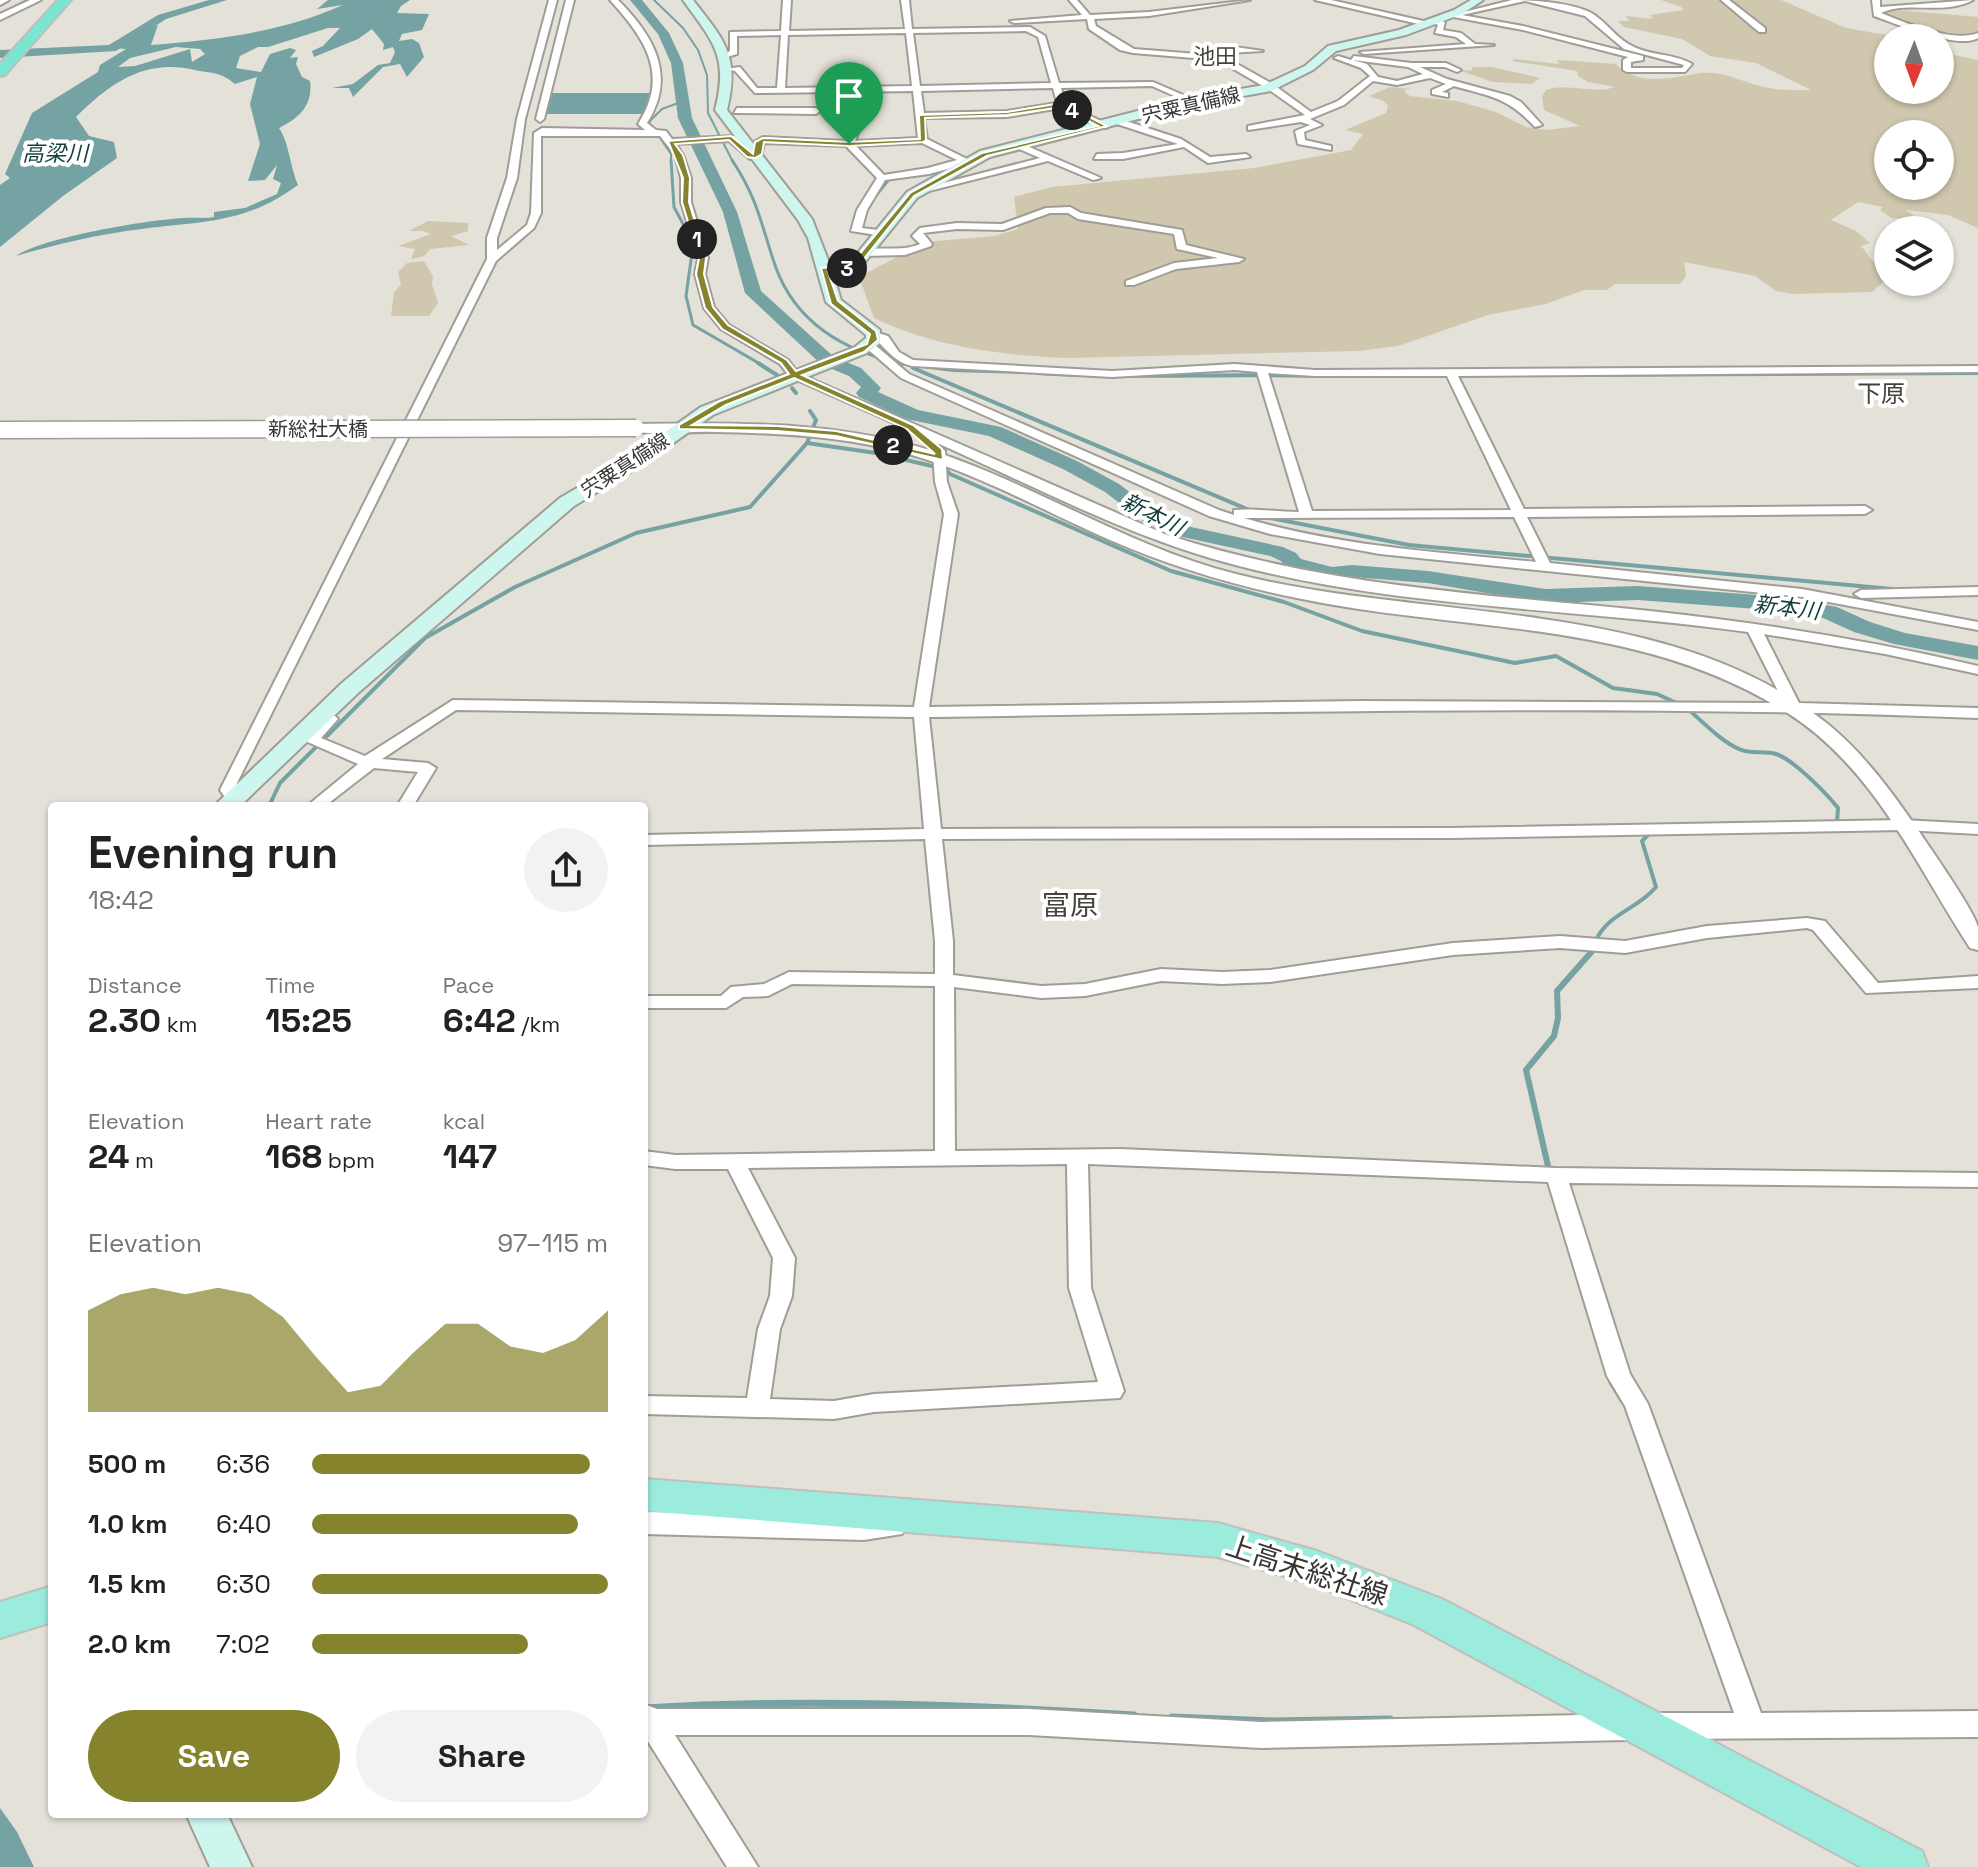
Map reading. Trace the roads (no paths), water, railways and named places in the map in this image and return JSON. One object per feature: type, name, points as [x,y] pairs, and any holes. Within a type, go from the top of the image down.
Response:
[{"type":"highway","points":[[0,72],[65,0]]},
{"type":"main road","points":[[688,0],[728,62],[728,89],[721,110],[805,219],[815,238],[834,302],[869,344]]},
{"type":"main road","name":"宍粟真備線","points":[[824,270],[848,268],[856,264],[883,233],[901,205],[967,162],[991,152],[1121,123],[1193,101],[1271,87],[1309,68],[1336,46],[1402,33],[1452,16],[1478,0]]},
{"type":"main road","name":"宍粟真備線","points":[[229,802],[334,702],[567,502],[723,403],[869,344]]},
{"type":"main road","name":"上高末総社線","points":[[648,1495],[1218,1540],[1317,1568],[1428,1612],[1906,1867]]},
{"type":"main road","points":[[0,1620],[48,1605]]},
{"type":"main road","points":[[208,1818],[231,1867]]},
{"type":"street","points":[[0,17],[37,0]]},
{"type":"street","points":[[492,259],[492,238],[509,190],[517,134],[553,0]]},
{"type":"street","points":[[540,119],[570,0]]},
{"type":"street","points":[[614,0],[636,22],[657,63],[653,108],[642,124],[652,131]]},
{"type":"street","points":[[781,91],[787,0]]},
{"type":"street","points":[[905,0],[923,140]]},
{"type":"street","points":[[1073,0],[1089,17],[1092,27],[1123,48],[1141,53],[1199,55],[1225,60],[1271,87],[1318,125],[1299,131],[1301,142],[1328,148]]},
{"type":"street","points":[[1204,0],[1216,5]]},
{"type":"street","points":[[1020,28],[1014,21],[1149,14],[1246,0]]},
{"type":"street","points":[[1319,0],[1358,11],[1442,24],[1438,31],[1458,35],[1474,46]]},
{"type":"street","points":[[1452,16],[1522,0]]},
{"type":"street","points":[[1452,16],[1523,28],[1640,58],[1627,60],[1627,70],[1685,70],[1688,64],[1625,46],[1588,14],[1528,0]]},
{"type":"street","points":[[1725,0],[1762,30]]},
{"type":"street","points":[[1876,0],[1877,14],[1882,18],[1915,29],[1969,40],[1978,35]]},
{"type":"street","points":[[1878,10],[1892,5],[1949,8],[1969,0],[1978,1]]},
{"type":"street","points":[[0,10],[14,10]]},
{"type":"street","points":[[1062,105],[1057,86],[1041,36],[1020,28],[733,34],[734,52],[728,62],[753,90],[781,91],[914,88],[1057,86],[1153,84],[1193,101]]},
{"type":"street","points":[[1402,33],[1419,38],[1433,48]]},
{"type":"street","points":[[1602,49],[1654,44]]},
{"type":"street","points":[[1338,58],[1401,48],[1490,45]]},
{"type":"street","points":[[1199,55],[1228,49],[1259,51]]},
{"type":"street","points":[[1324,56],[1410,65],[1440,64],[1457,70]]},
{"type":"street","points":[[1338,58],[1364,66],[1373,73],[1373,79]]},
{"type":"street","points":[[1410,65],[1452,84],[1514,101],[1538,125]]},
{"type":"street","points":[[1251,128],[1306,117],[1341,103],[1373,79],[1397,83],[1431,75]]},
{"type":"street","points":[[1445,95],[1435,92],[1452,84]]},
{"type":"street","points":[[817,90],[815,115],[827,115]]},
{"type":"street","points":[[843,90],[843,104],[858,126],[849,144]]},
{"type":"street","points":[[921,116],[1007,114],[1062,105],[1104,126]]},
{"type":"street","points":[[737,111],[816,111]]},
{"type":"street","points":[[839,116],[851,116]]},
{"type":"street","points":[[1121,123],[1199,150],[1208,160],[1246,157]]},
{"type":"street","points":[[229,802],[229,783],[492,259],[531,226],[536,213],[537,135],[542,131],[663,133],[671,142],[671,154],[686,178],[688,214],[703,258],[700,274],[709,308],[725,327],[784,362],[798,374],[1162,538],[1260,568],[1392,592],[1753,627],[1900,650],[1978,670]]},
{"type":"street","points":[[671,142],[731,138],[750,156],[755,156],[758,154],[758,142],[763,140],[849,144],[923,140],[967,162]]},
{"type":"street","points":[[849,144],[882,178]]},
{"type":"street","points":[[1097,157],[1123,156],[1187,145]]},
{"type":"street","points":[[1020,146],[1096,178]]},
{"type":"street","points":[[921,190],[1049,158]]},
{"type":"street","points":[[883,233],[856,231],[862,210],[882,178],[967,162]]},
{"type":"street","points":[[863,253],[903,252],[923,247],[927,244],[917,236],[920,231],[957,226],[1003,227],[1041,211],[1070,210],[1078,216],[1179,232],[1181,247],[1239,259],[1174,266],[1130,283]]},
{"type":"street","points":[[1978,369],[1315,373],[1261,368],[1112,374],[973,368],[900,360],[891,352],[884,338],[869,344],[905,376],[1193,504],[1243,523],[1338,544],[1802,593],[1978,626]]},
{"type":"street","points":[[1261,368],[1307,515]]},
{"type":"street","points":[[1451,373],[1545,567]]},
{"type":"street","points":[[910,427],[939,451],[941,482],[951,514],[921,712],[946,980],[945,1156]]},
{"type":"street","name":"新総社大橋","points":[[0,430],[777,428],[836,434],[940,458],[1173,560],[1230,578],[1303,595],[1546,624],[1621,637],[1691,658],[1743,679],[1794,708],[1832,736],[1859,762],[1978,943]]},
{"type":"street","points":[[1193,504],[1255,516],[1865,510]]},
{"type":"street","points":[[1802,593],[1978,591]]},
{"type":"street","points":[[1753,627],[1794,708]]},
{"type":"street","points":[[334,702],[334,716],[311,740],[367,763],[428,768],[407,802]]},
{"type":"street","points":[[320,802],[367,763],[453,705],[921,712],[1360,706],[1794,708],[1978,713]]},
{"type":"street","points":[[648,840],[933,834],[1450,833],[1903,825],[1978,829]]},
{"type":"street","points":[[648,1002],[726,1002],[738,991],[768,990],[789,978],[946,980],[1041,992],[1085,990],[1161,975],[1222,978],[1270,976],[1453,949],[1560,942],[1625,947],[1707,932],[1807,923],[1819,925],[1873,989],[1978,982]]},
{"type":"street","points":[[648,1405],[834,1410],[874,1403],[1112,1391],[1080,1288],[1077,1156]]},
{"type":"street","points":[[648,1159],[675,1162],[1077,1156],[1556,1175],[1978,1180]]},
{"type":"street","points":[[734,1161],[784,1258],[781,1296],[769,1329],[757,1407]]},
{"type":"street","points":[[1556,1175],[1619,1376],[1636,1404],[1752,1725]]},
{"type":"street","points":[[648,1523],[864,1529],[897,1527],[907,1516]]},
{"type":"street","points":[[648,1719],[1029,1722],[1261,1735],[1646,1726],[1978,1724]]},
{"type":"street","points":[[648,1719],[744,1867]]},
{"type":"water","name":"高梁川","points":[[328,0],[410,0],[397,13],[429,14],[422,30],[402,34],[399,41],[412,39],[419,43],[424,57],[407,77],[400,64],[383,67],[353,97],[349,88],[332,88],[353,84],[378,65],[390,63],[395,52],[393,47],[383,50],[384,44],[372,29],[358,39],[314,57],[312,51],[323,46],[340,28],[328,28],[268,47],[258,47],[240,56],[236,68],[261,72],[270,54],[290,48],[296,50],[290,58],[298,57],[296,64],[302,77],[310,81],[304,110],[279,128],[298,185],[260,207],[223,219],[110,234],[16,256],[49,242],[122,226],[167,219],[214,217],[214,212],[245,208],[277,194],[281,183],[273,179],[277,165],[265,180],[248,181],[260,144],[250,104],[257,77],[235,84],[220,75],[178,67],[147,70],[104,92],[76,117],[89,136],[114,142],[117,158],[63,196],[0,247],[0,185],[10,178],[5,174],[32,113],[98,72],[100,65],[126,49],[104,47],[158,25],[151,45],[273,28],[343,5],[317,9]],"holes":[[[176,47],[200,49],[205,54],[192,62],[190,49],[135,66],[118,67],[130,58]]]},
{"type":"water","points":[[552,93],[655,93],[648,114],[543,114]]},
{"type":"water","points":[[0,1808],[17,1832],[34,1867],[0,1867]]},
{"type":"waterway","points":[[10,9],[27,0]]},
{"type":"waterway","points":[[0,54],[112,48],[162,17],[221,0]]},
{"type":"waterway","name":"新本川","points":[[636,0],[663,33],[677,63],[685,118],[730,212],[753,293],[828,361],[855,372],[872,388],[865,393],[913,415],[994,431],[1070,465],[1112,488],[1150,517],[1185,532],[1276,551],[1289,557],[1293,563],[1332,573],[1352,571],[1428,577],[1545,596],[1638,593],[1783,604],[1829,612],[1862,627],[1902,639],[1978,653]]},
{"type":"waterway","points":[[654,0],[683,28],[698,50],[707,75],[708,113],[733,162]]},
{"type":"waterway","points":[[0,14],[4,12]]},
{"type":"waterway","points":[[671,160],[671,154],[649,122],[662,109],[681,102]]},
{"type":"waterway","points":[[671,160],[674,207],[690,237],[692,253],[686,296],[693,325],[762,365]]},
{"type":"waterway","points":[[732,160],[754,201],[776,268],[798,306],[812,322],[847,345],[903,363]]},
{"type":"waterway","points":[[874,198],[890,178]]},
{"type":"waterway","points":[[758,363],[777,375]]},
{"type":"waterway","points":[[903,363],[953,370],[1025,372]]},
{"type":"waterway","points":[[903,363],[909,365]]},
{"type":"waterway","points":[[913,368],[1254,512]]},
{"type":"waterway","points":[[1039,373],[1317,376]]},
{"type":"waterway","points":[[1531,375],[1978,373]]},
{"type":"waterway","points":[[1327,376],[1421,376]]},
{"type":"waterway","points":[[792,388],[796,393]]},
{"type":"waterway","points":[[807,443],[816,420],[810,411]]},
{"type":"waterway","points":[[271,802],[280,783],[425,638],[515,587],[636,533],[750,507],[807,443]]},
{"type":"waterway","points":[[807,443],[876,453],[945,469],[950,474],[1171,571],[1284,602],[1362,631],[1515,663],[1556,656],[1613,688],[1657,694],[1683,706]]},
{"type":"waterway","points":[[1270,518],[1409,545],[1892,589]]},
{"type":"waterway","points":[[1689,710],[1732,746],[1748,752],[1776,754],[1792,763],[1838,808],[1837,822]]},
{"type":"waterway","points":[[1596,940],[1608,923],[1656,887],[1642,841],[1651,832]]},
{"type":"waterway","points":[[1548,1166],[1526,1070],[1554,1036],[1558,1018],[1557,991],[1594,949]]},
{"type":"waterway","points":[[1612,1382],[1623,1400]]},
{"type":"waterway","points":[[648,1708],[766,1703],[889,1704],[1134,1715]]},
{"type":"waterway","points":[[1172,1717],[1275,1721],[1390,1719]]},
{"type":"district","name":"池田","points":[[1215,56]]},
{"type":"district","name":"下原","points":[[1881,394]]},
{"type":"district","name":"富原","points":[[1070,905]]}]
